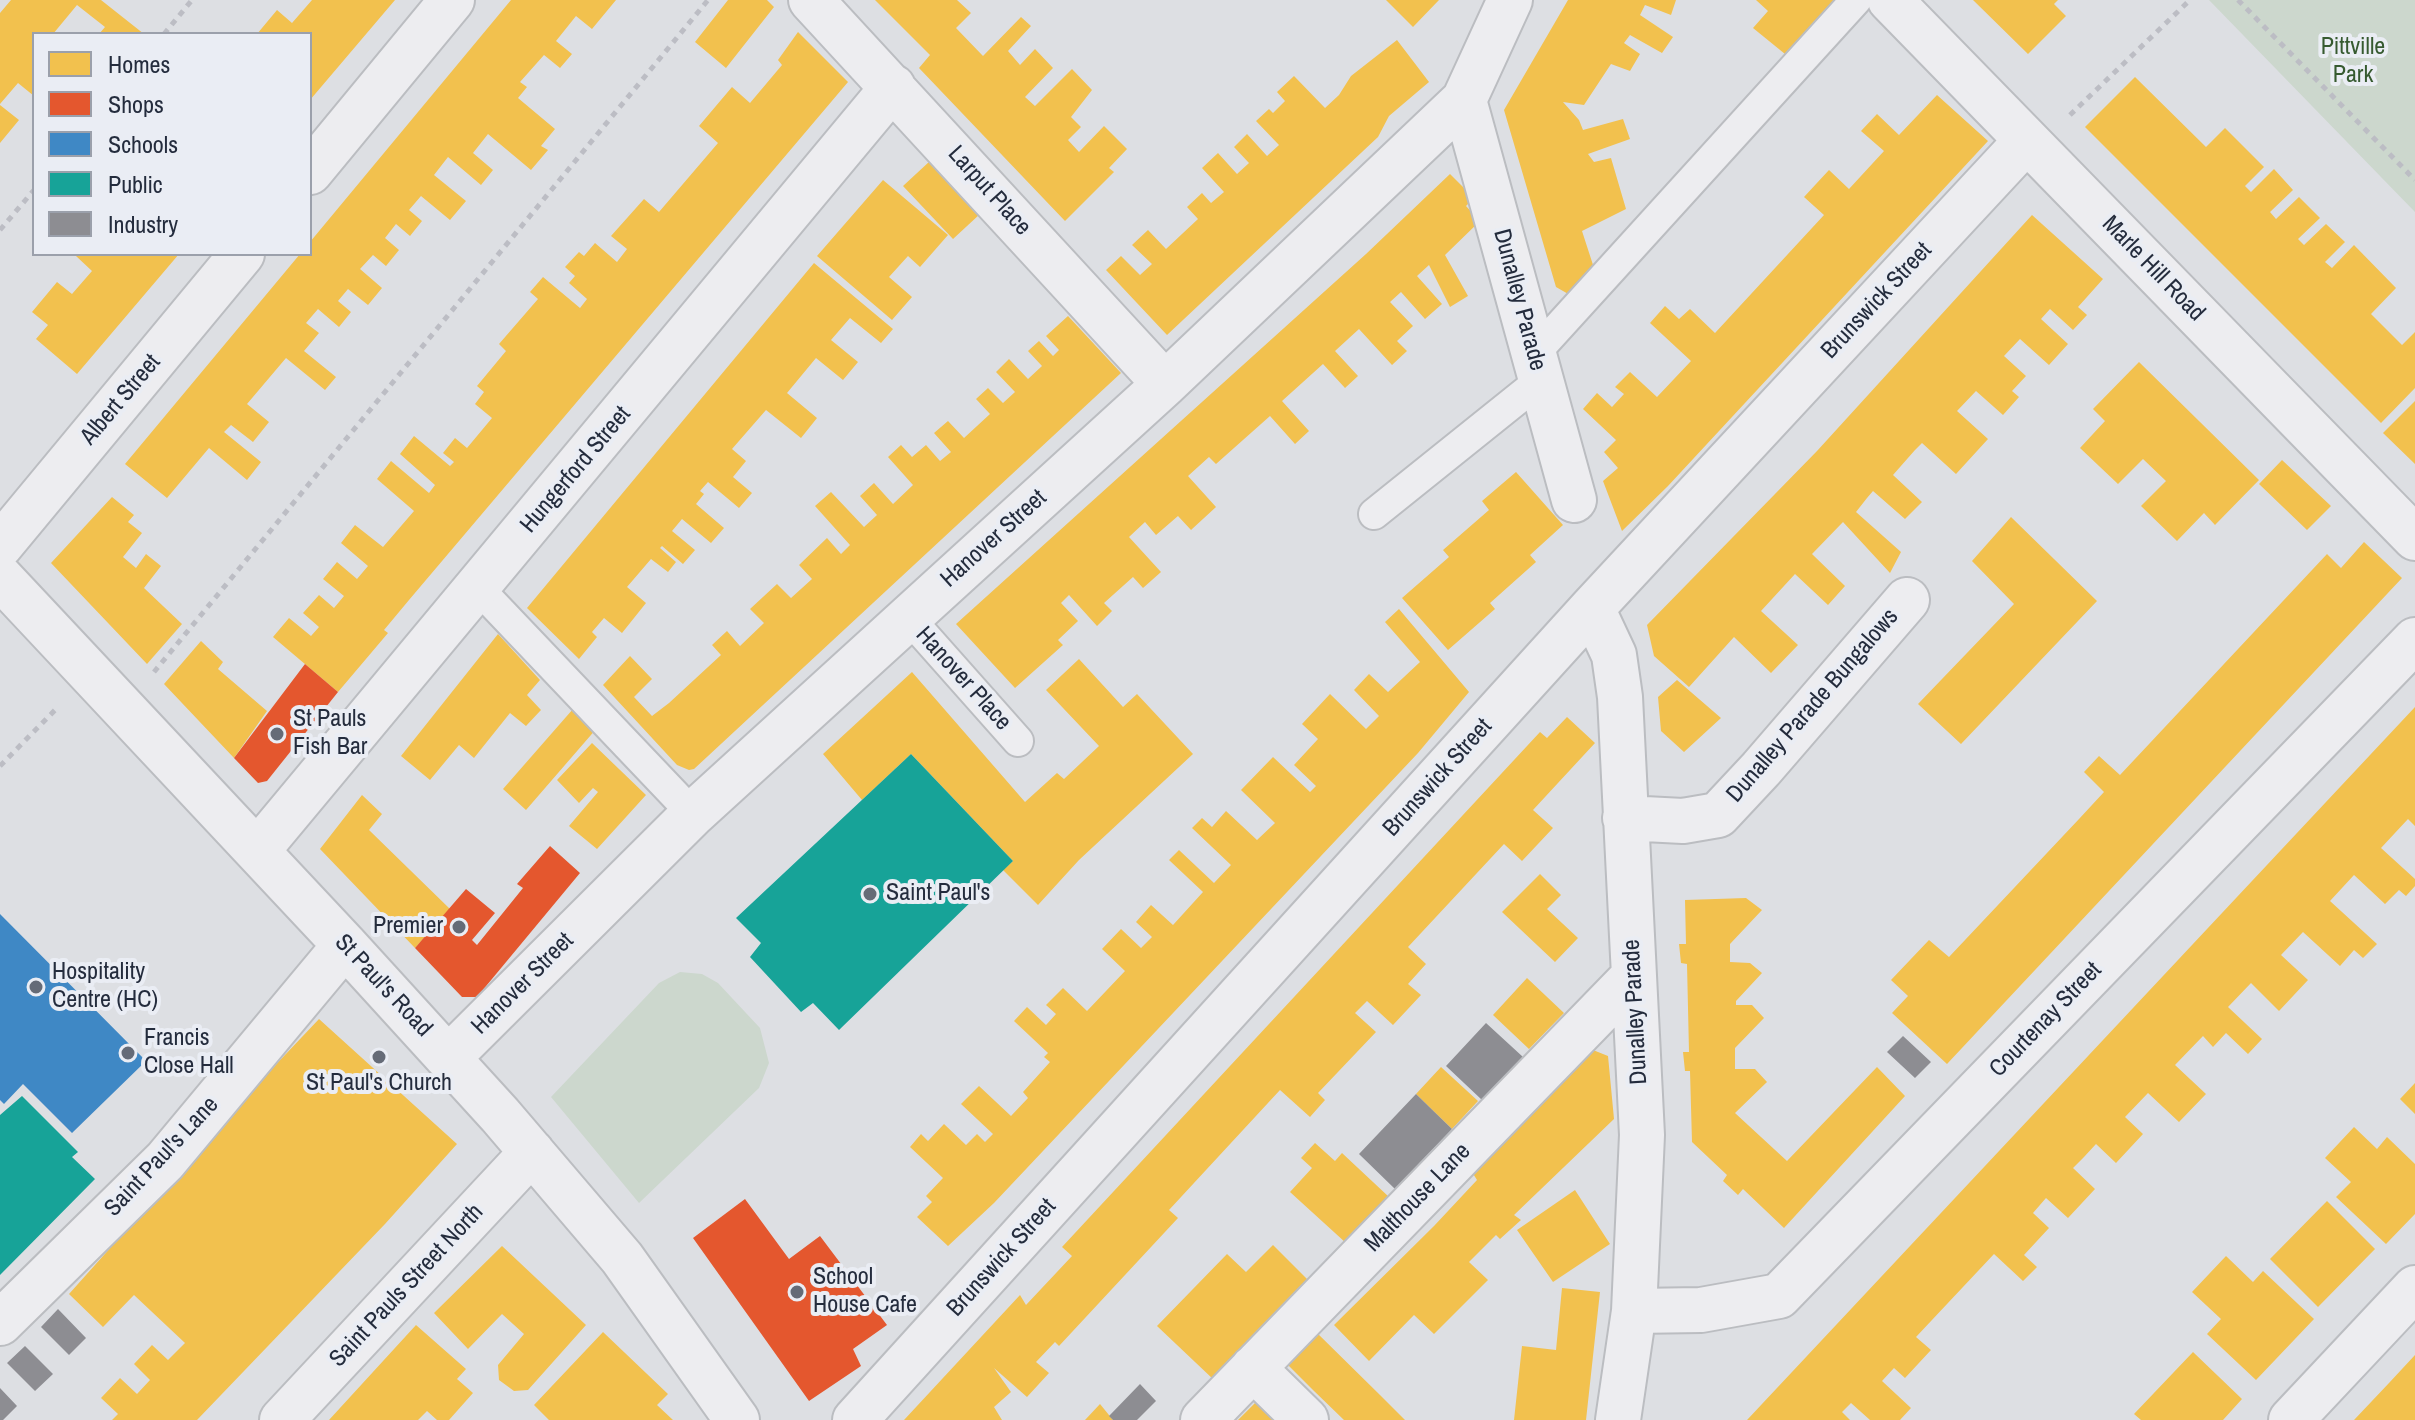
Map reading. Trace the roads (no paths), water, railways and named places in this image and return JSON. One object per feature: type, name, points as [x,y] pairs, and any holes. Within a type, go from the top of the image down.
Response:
[{"type":"street","points":[[312,170],[452,0]]},
{"type":"street","name":"Larput Place","points":[[811,0],[1165,384]]},
{"type":"street","name":"Hanover Street","points":[[449,1057],[693,814],[1165,384],[1464,100],[1510,0]]},
{"type":"street","name":"Marle Hill Road","points":[[1890,0],[2415,538]]},
{"type":"street","name":"Hungerford Street","points":[[257,851],[893,87]]},
{"type":"street","name":"Dunalley Parade","points":[[1464,100],[1574,500]]},
{"type":"street","name":"Brunswick Street","points":[[855,1420],[1592,608],[2031,144]]},
{"type":"street","name":"Albert Street","points":[[0,546],[240,256]]},
{"type":"street","name":"St Paul's Road","points":[[0,577],[449,1057],[622,1258],[737,1420]]},
{"type":"street","name":"Dunalley Parade Bungalows","points":[[1625,818],[1683,821],[1718,815],[1907,600]]},
{"type":"street","name":"Dunalley Parade","points":[[1592,608],[1614,655],[1620,697],[1642,1135],[1634,1311],[1618,1420]]},
{"type":"street","name":"Courtenay Street","points":[[1634,1311],[1701,1310],[1779,1296],[2415,640]]},
{"type":"street","name":"Saint Paul's Lane","points":[[0,1323],[165,1161],[345,945]]},
{"type":"street","name":"Malthouse Lane","points":[[1203,1420],[1634,976]]},
{"type":"street","name":"Saint Pauls Street North","points":[[282,1420],[532,1152]]},
{"type":"street","points":[[2291,1420],[2415,1288]]},
{"type":"street","points":[[1253,1368],[1306,1420]]},
{"type":"lane","points":[[1374,514],[1538,367],[1856,0]]},
{"type":"lane","points":[[478,588],[693,814]]},
{"type":"lane","name":"Hanover Place","points":[[908,617],[1018,741]]},
{"type":"place","name":"St Pauls Fish Bar","points":[[277,734]]},
{"type":"place","name":"Saint Paul's","points":[[870,894]]},
{"type":"place","name":"Premier","points":[[459,927]]},
{"type":"place","name":"Hospitality Centre (HC)","points":[[36,987]]},
{"type":"place","name":"Francis Close Hall","points":[[128,1053]]},
{"type":"place","name":"St Paul's Church","points":[[379,1057]]},
{"type":"place","name":"School House Cafe","points":[[797,1292]]},
{"type":"park label","name":"Pittville Park","points":[[2353,62]]}]
